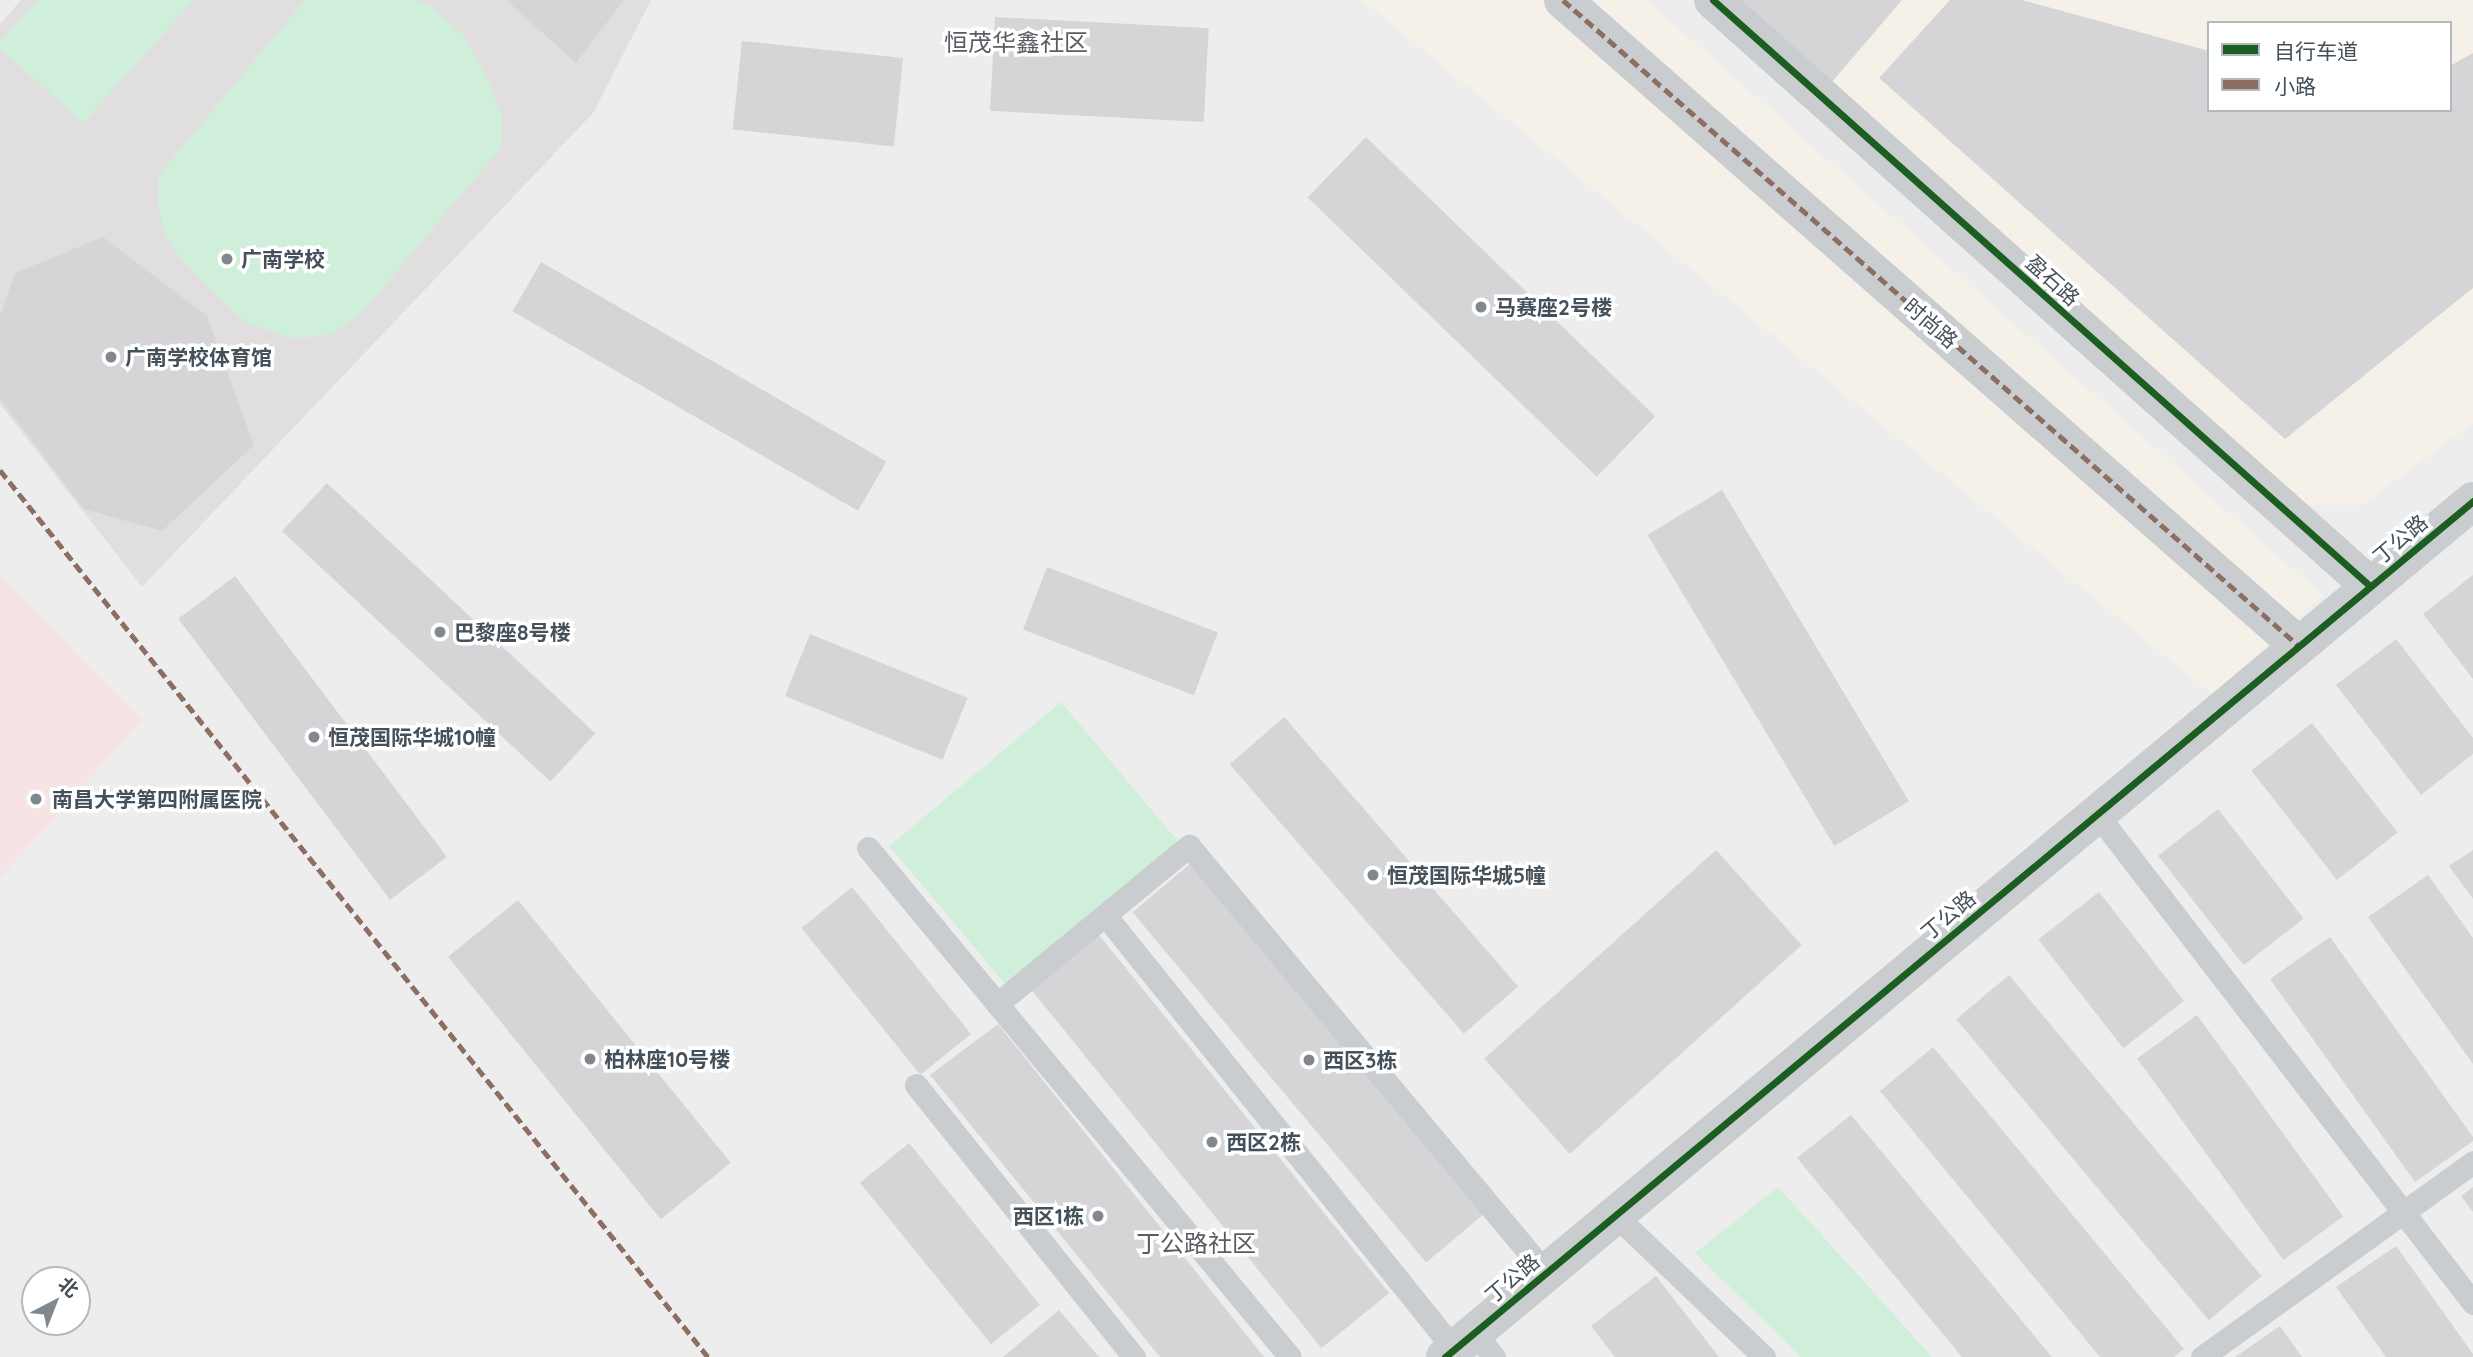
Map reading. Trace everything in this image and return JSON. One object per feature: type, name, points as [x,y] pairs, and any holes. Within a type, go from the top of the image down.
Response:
[{"type":"street","name":"时尚路","points":[[1563,0],[2299,646]]},
{"type":"street","name":"盈石路","points":[[1713,0],[2370,586]]},
{"type":"street","name":"丁公路","points":[[1467,1349],[1546,1273],[2473,500]]},
{"type":"lane","points":[[2097,814],[2473,1303]]},
{"type":"lane","points":[[997,1004],[1189,845],[1546,1273]]},
{"type":"lane","points":[[868,848],[1290,1357]]},
{"type":"lane","points":[[1105,915],[1467,1349]]},
{"type":"lane","points":[[916,1085],[1134,1357]]},
{"type":"lane","points":[[2202,1357],[2473,1162]]},
{"type":"lane","points":[[1615,1215],[1764,1357]]},
{"type":"shaded area","name":"广南学校","points":[[21,0],[651,0],[593,113],[142,587],[0,404],[0,24]]},
{"type":"shaded area","points":[[1362,0],[1646,0],[2323,596],[2212,694]]},
{"type":"shaded area","points":[[1704,0],[2473,0],[2473,423],[2362,505],[2263,505]]},
{"type":"shaded area","name":"南昌大学第四附属医院","points":[[0,575],[142,720],[0,878]]},
{"type":"green space","points":[[38,0],[194,0],[83,123],[0,48],[0,42]]},
{"type":"green space","points":[[305,0],[413,0],[430,5],[462,34],[485,73],[502,116],[501,148],[361,314],[332,334],[294,339],[246,323],[180,258],[165,234],[158,206],[159,175]]},
{"type":"green space","points":[[1061,702],[1181,844],[1009,988],[889,846]]},
{"type":"green space","points":[[1778,1187],[1932,1357],[1801,1357],[1695,1253]]},
{"type":"building","points":[[506,0],[624,0],[576,63]]},
{"type":"building","points":[[1729,0],[1902,0],[1826,89]]},
{"type":"building","points":[[1950,0],[2022,0],[2207,50],[2207,112],[2452,112],[2452,65],[2473,53],[2473,288],[2285,439],[1879,78]]},
{"type":"building","points":[[995,17],[1209,28],[1204,122],[990,111]]},
{"type":"building","points":[[742,41],[903,58],[894,146],[733,130]]},
{"type":"building","name":"马赛座2号楼","points":[[1366,137],[1655,416],[1597,477],[1308,197]]},
{"type":"building","name":"广南学校体育馆","points":[[103,237],[207,316],[254,445],[162,531],[84,509],[0,399],[0,316],[15,273]]},
{"type":"building","points":[[541,262],[887,462],[858,511],[512,311]]},
{"type":"building","name":"巴黎座8号楼","points":[[327,483],[595,733],[550,782],[282,531]]},
{"type":"building","points":[[1722,490],[1909,801],[1834,846],[1647,535]]},
{"type":"building","points":[[1047,567],[1218,633],[1194,695],[1023,630]]},
{"type":"building","points":[[2473,575],[2473,679],[2423,614]]},
{"type":"building","name":"恒茂国际华城10幢","points":[[235,576],[447,857],[390,900],[178,619]]},
{"type":"building","points":[[810,634],[968,698],[943,760],[785,696]]},
{"type":"building","points":[[2396,639],[2473,738],[2473,754],[2421,795],[2336,685]]},
{"type":"building","name":"恒茂国际华城5幢","points":[[1284,717],[1518,986],[1464,1034],[1230,764]]},
{"type":"building","points":[[2312,723],[2398,833],[2337,880],[2251,770]]},
{"type":"building","points":[[2218,809],[2304,919],[2244,965],[2158,856]]},
{"type":"building","points":[[1716,850],[1802,945],[1570,1154],[1484,1059]]},
{"type":"building","points":[[2473,850],[2473,899],[2449,866]]},
{"type":"building","name":"西区3栋","points":[[1196,859],[1490,1209],[1426,1262],[1132,912]]},
{"type":"building","points":[[2428,875],[2473,938],[2473,1064],[2368,917]]},
{"type":"building","points":[[852,887],[971,1034],[920,1075],[801,928]]},
{"type":"building","points":[[2099,892],[2184,1001],[2123,1048],[2038,939]]},
{"type":"building","name":"柏林座10号楼","points":[[518,900],[731,1163],[661,1219],[448,957]]},
{"type":"building","name":"西区2栋","points":[[1099,935],[1389,1293],[1322,1348],[1031,990]]},
{"type":"building","points":[[2330,937],[2473,1137],[2473,1141],[2415,1182],[2270,979]]},
{"type":"building","points":[[2009,975],[2262,1276],[2209,1320],[1956,1019]]},
{"type":"building","points":[[2197,1015],[2343,1216],[2283,1260],[2137,1058]]},
{"type":"building","name":"西区1栋","points":[[998,1024],[1264,1357],[1160,1357],[930,1075]]},
{"type":"building","points":[[1933,1047],[2184,1349],[2174,1357],[2100,1357],[1880,1091]]},
{"type":"building","points":[[1851,1115],[2052,1357],[1962,1357],[1797,1158]]},
{"type":"building","points":[[909,1143],[1040,1305],[991,1344],[860,1183]]},
{"type":"building","points":[[2473,1187],[2473,1212],[2461,1196]]},
{"type":"building","points":[[2396,1246],[2473,1357],[2386,1357],[2336,1287]]},
{"type":"building","points":[[1656,1276],[1719,1357],[1615,1357],[1591,1326]]},
{"type":"building","points":[[1059,1310],[1099,1357],[1003,1357]]},
{"type":"building","points":[[2280,1326],[2302,1357],[2235,1357]]},
{"type":"marked path","points":[[1563,0],[2299,646]]},
{"type":"marked path","points":[[0,470],[708,1357]]},
{"type":"cycle path","points":[[1713,0],[2370,586]]},
{"type":"cycle path","points":[[1445,1357],[2473,501]]},
{"type":"place","name":"广南学校","points":[[227,259]]},
{"type":"place","name":"马赛座2号楼","points":[[1481,307]]},
{"type":"place","name":"广南学校体育馆","points":[[111,357]]},
{"type":"place","name":"巴黎座8号楼","points":[[440,632]]},
{"type":"place","name":"恒茂国际华城10幢","points":[[314,737]]},
{"type":"place","name":"南昌大学第四附属医院","points":[[36,799]]},
{"type":"place","name":"恒茂国际华城5幢","points":[[1373,875]]},
{"type":"place","name":"柏林座10号楼","points":[[590,1059]]},
{"type":"place","name":"西区3栋","points":[[1309,1060]]},
{"type":"place","name":"西区2栋","points":[[1212,1142]]},
{"type":"place","name":"西区1栋","points":[[1098,1216]]},
{"type":"district","name":"恒茂华鑫社区","points":[[1016,43]]},
{"type":"district","name":"丁公路社区","points":[[1196,1244]]}]
